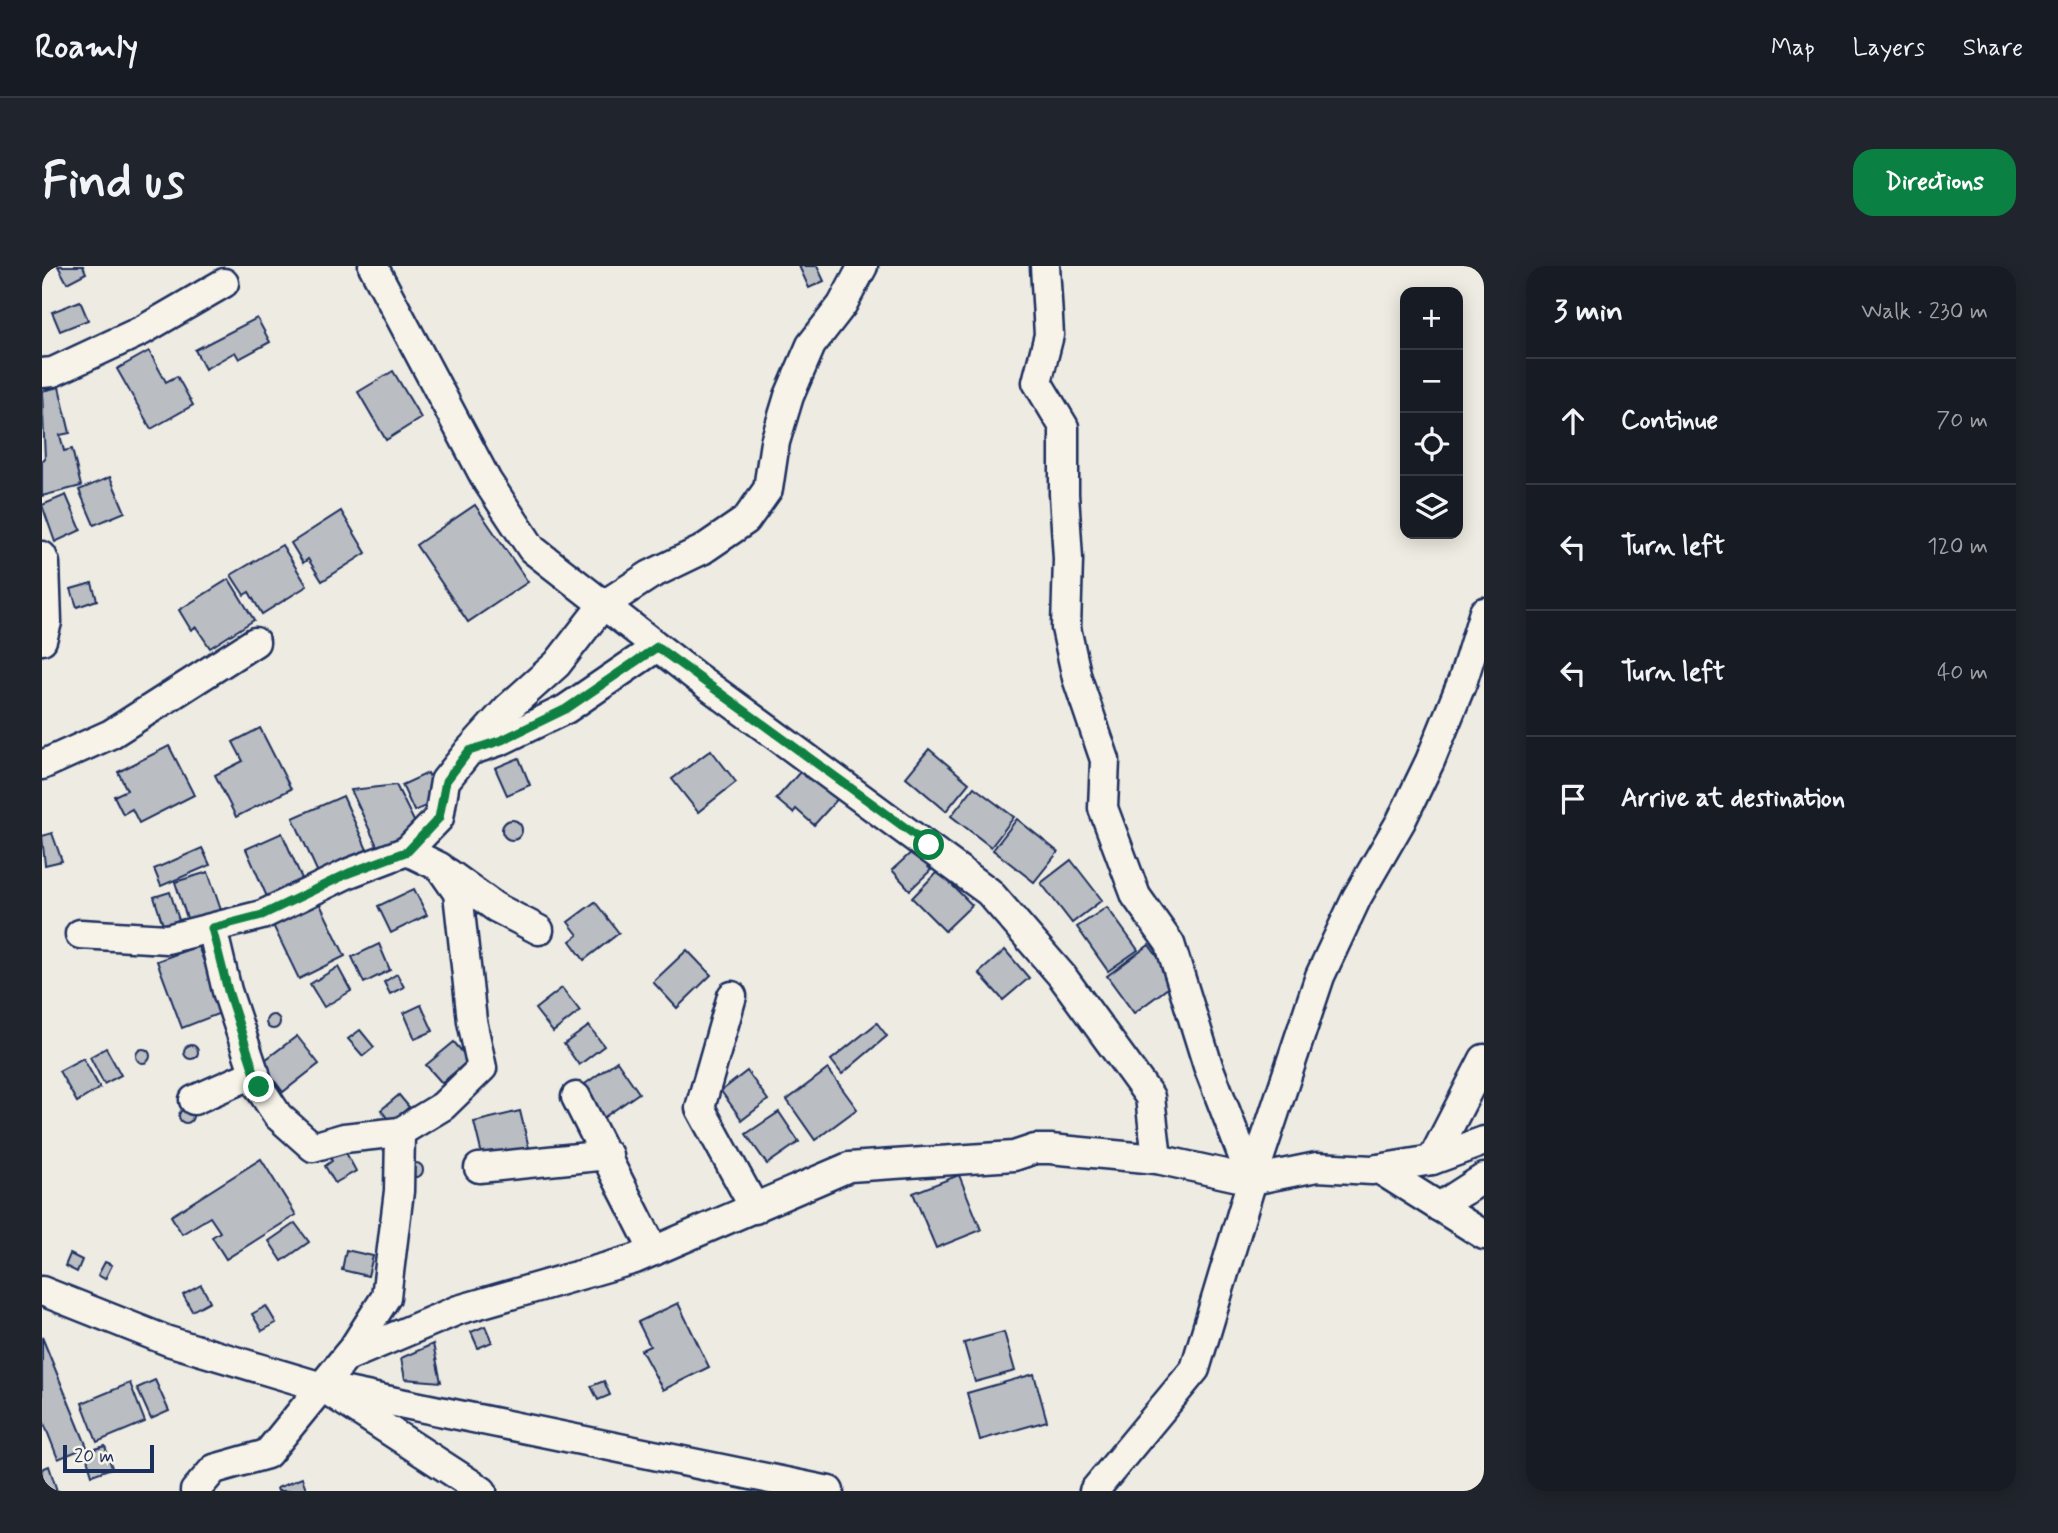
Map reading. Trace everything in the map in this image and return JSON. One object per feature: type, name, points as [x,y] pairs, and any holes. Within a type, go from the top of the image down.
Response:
[{"type":"street","points":[[373,266],[487,481],[532,549],[657,647],[989,892],[1062,976],[1150,1097],[1157,1159]]},
{"type":"street","points":[[80,934],[167,939],[212,928],[262,915],[349,873],[408,851],[439,818],[446,781],[469,751],[509,708],[557,664],[603,606],[650,575],[702,550],[746,520],[768,489],[775,442],[789,396],[811,345],[842,305],[863,266]]},
{"type":"street","points":[[1045,266],[1049,335],[1037,382],[1064,427],[1068,559],[1066,628],[1077,678],[1105,761],[1103,808],[1136,896],[1170,944],[1208,1066],[1252,1180]]},
{"type":"street","points":[[42,373],[52,372],[143,330],[223,283]]},
{"type":"street","points":[[42,556],[47,622],[42,640]]},
{"type":"street","points":[[1094,1491],[1195,1368],[1252,1180],[1320,976],[1357,897],[1401,821],[1430,761],[1463,680],[1484,612]]},
{"type":"street","points":[[42,765],[111,734],[255,642]]},
{"type":"street","points":[[469,751],[502,740],[566,709],[657,647]]},
{"type":"street","points":[[408,851],[440,867],[495,907],[539,930]]},
{"type":"street","points":[[212,928],[228,991],[259,1087],[278,1116],[313,1147],[354,1136],[400,1132],[443,1106],[482,1068],[472,1021],[458,893],[440,867]]},
{"type":"street","points":[[732,996],[700,1108],[755,1209]]},
{"type":"street","points":[[1432,1160],[1484,1059]]},
{"type":"street","points":[[194,1100],[255,1073]]},
{"type":"street","points":[[576,1097],[608,1155],[654,1251]]},
{"type":"street","points":[[195,1491],[267,1454],[346,1357],[386,1297],[399,1191],[400,1132]]},
{"type":"street","points":[[346,1357],[458,1310],[654,1251],[849,1167],[1014,1156],[1035,1149],[1157,1159],[1252,1180],[1317,1167],[1379,1169],[1432,1160],[1484,1141]]},
{"type":"street","points":[[480,1168],[608,1155]]},
{"type":"street","points":[[1379,1169],[1484,1235]]},
{"type":"street","points":[[1439,1207],[1484,1178]]},
{"type":"street","points":[[42,1291],[168,1341],[322,1387],[830,1491]]},
{"type":"street","points":[[322,1387],[481,1491]]},
{"type":"building","points":[[58,266],[83,266],[86,273],[67,283]]},
{"type":"building","points":[[799,266],[817,266],[824,281],[809,288]]},
{"type":"building","points":[[80,301],[88,320],[60,331],[52,312]]},
{"type":"building","points":[[257,318],[270,342],[239,359],[235,352],[205,369],[195,350]]},
{"type":"building","points":[[149,351],[166,382],[177,376],[193,405],[151,429],[117,369]]},
{"type":"building","points":[[393,371],[421,418],[386,440],[358,392]]},
{"type":"building","points":[[59,387],[70,433],[60,435],[64,451],[72,449],[81,486],[42,496],[42,460],[45,459],[42,391]]},
{"type":"building","points":[[110,477],[125,512],[94,525],[79,490]]},
{"type":"building","points":[[66,495],[81,530],[55,542],[42,505]]},
{"type":"building","points":[[475,505],[528,582],[468,622],[416,545]]},
{"type":"building","points":[[341,511],[366,553],[322,581],[308,559],[303,563],[291,543]]},
{"type":"building","points":[[282,545],[307,586],[262,614],[249,592],[244,595],[231,575]]},
{"type":"building","points":[[229,579],[254,620],[210,648],[196,627],[191,630],[179,610]]},
{"type":"building","points":[[92,583],[97,600],[77,607],[71,589]]},
{"type":"building","points":[[260,728],[291,789],[236,817],[215,775],[243,761],[233,742]]},
{"type":"building","points":[[169,746],[194,795],[139,823],[132,809],[123,814],[114,796],[127,790],[118,772]]},
{"type":"building","points":[[929,749],[969,783],[946,811],[906,777]]},
{"type":"building","points":[[711,750],[736,782],[698,812],[672,779]]},
{"type":"building","points":[[519,758],[530,785],[507,795],[495,768]]},
{"type":"building","points":[[808,763],[842,794],[814,825],[796,809],[793,813],[776,799]]},
{"type":"building","points":[[428,773],[440,800],[414,811],[402,785]]},
{"type":"building","points":[[396,785],[418,829],[378,848],[351,790]]},
{"type":"building","points":[[974,787],[1014,817],[991,847],[951,816]]},
{"type":"building","points":[[343,796],[368,852],[318,873],[293,818]]},
{"type":"building","points":[[1017,819],[1058,852],[1034,882],[993,850]]},
{"type":"building","points":[[512,820],[519,823],[522,830],[519,837],[512,840],[505,837],[502,830],[505,823]]},
{"type":"building","points":[[52,833],[62,861],[45,865],[42,836]]},
{"type":"building","points":[[282,833],[303,881],[267,897],[246,849]]},
{"type":"building","points":[[202,848],[210,865],[161,886],[154,869]]},
{"type":"building","points":[[914,850],[931,870],[910,890],[892,870]]},
{"type":"building","points":[[1071,860],[1102,900],[1072,923],[1041,883]]},
{"type":"building","points":[[938,871],[972,905],[945,931],[912,898]]},
{"type":"building","points":[[208,872],[222,913],[189,924],[175,882]]},
{"type":"building","points":[[414,889],[427,915],[391,933],[378,906]]},
{"type":"building","points":[[170,892],[179,920],[163,925],[154,897]]},
{"type":"building","points":[[316,896],[345,956],[299,979],[270,919]]},
{"type":"building","points":[[595,902],[619,933],[584,960],[570,941],[578,935],[568,922]]},
{"type":"building","points":[[1107,907],[1138,950],[1108,971],[1077,927]]},
{"type":"building","points":[[379,944],[390,970],[364,983],[352,957]]},
{"type":"building","points":[[1149,945],[1176,982],[1134,1013],[1107,976]]},
{"type":"building","points":[[198,946],[223,1012],[182,1028],[157,961]]},
{"type":"building","points":[[687,950],[711,975],[677,1008],[653,982]]},
{"type":"building","points":[[1005,950],[1029,978],[1003,1000],[979,973]]},
{"type":"building","points":[[338,967],[351,991],[324,1007],[310,984]]},
{"type":"building","points":[[397,974],[404,987],[390,994],[384,982]]},
{"type":"building","points":[[562,988],[580,1011],[553,1032],[535,1009]]},
{"type":"building","points":[[421,1005],[433,1031],[415,1039],[404,1013]]},
{"type":"building","points":[[270,1015],[276,1015],[280,1022],[276,1029],[270,1029],[266,1025],[266,1019]]},
{"type":"building","points":[[877,1023],[887,1036],[842,1074],[831,1060]]},
{"type":"building","points":[[589,1026],[604,1046],[579,1065],[564,1044]]},
{"type":"building","points":[[360,1030],[374,1047],[363,1056],[348,1039]]},
{"type":"building","points":[[297,1036],[319,1064],[283,1092],[261,1063]]},
{"type":"building","points":[[454,1042],[469,1060],[442,1083],[426,1065]]},
{"type":"building","points":[[188,1045],[194,1045],[198,1052],[194,1059],[188,1059],[184,1055],[184,1049]]},
{"type":"building","points":[[106,1048],[121,1075],[104,1084],[90,1057]]},
{"type":"building","points":[[140,1049],[146,1049],[150,1056],[146,1063],[140,1063],[136,1059],[136,1053]]},
{"type":"building","points":[[83,1058],[100,1088],[77,1102],[59,1071]]},
{"type":"building","points":[[617,1061],[639,1093],[600,1120],[578,1089]]},
{"type":"building","points":[[828,1069],[857,1109],[815,1140],[787,1100]]},
{"type":"building","points":[[747,1071],[768,1100],[742,1120],[721,1091]]},
{"type":"building","points":[[399,1095],[409,1107],[391,1123],[381,1110]]},
{"type":"building","points":[[183,1109],[189,1109],[193,1116],[189,1123],[183,1123],[179,1119],[179,1113]]},
{"type":"building","points":[[520,1111],[529,1148],[483,1159],[474,1122]]},
{"type":"building","points":[[779,1112],[799,1142],[767,1164],[746,1134]]},
{"type":"building","points":[[344,1149],[356,1171],[335,1183],[325,1166],[332,1161],[330,1157]]},
{"type":"building","points":[[261,1159],[296,1215],[226,1259],[212,1237],[220,1232],[210,1217],[182,1234],[171,1216]]},
{"type":"building","points":[[413,1163],[419,1163],[423,1170],[419,1177],[413,1177],[409,1173],[409,1167]]},
{"type":"building","points":[[959,1175],[981,1230],[936,1248],[913,1193]]},
{"type":"building","points":[[295,1223],[309,1242],[282,1261],[269,1241]]},
{"type":"building","points":[[346,1250],[373,1256],[368,1276],[342,1270]]},
{"type":"building","points":[[70,1254],[82,1260],[77,1272],[65,1266]]},
{"type":"building","points":[[105,1262],[112,1265],[105,1279],[98,1275]]},
{"type":"building","points":[[201,1285],[210,1301],[192,1311],[183,1295]]},
{"type":"building","points":[[678,1303],[709,1367],[663,1390],[641,1350],[650,1346],[638,1322]]},
{"type":"building","points":[[266,1306],[276,1323],[262,1331],[252,1314]]},
{"type":"building","points":[[485,1326],[492,1342],[478,1348],[471,1332]]},
{"type":"building","points":[[1004,1332],[1015,1371],[975,1382],[964,1343]]},
{"type":"building","points":[[42,1337],[87,1447],[58,1459],[42,1418]]},
{"type":"building","points":[[433,1344],[441,1382],[405,1379],[401,1358]]},
{"type":"building","points":[[1034,1374],[1047,1421],[980,1440],[967,1393]]},
{"type":"building","points":[[155,1380],[169,1411],[151,1419],[137,1388]]},
{"type":"building","points":[[604,1381],[610,1395],[598,1400],[591,1386]]},
{"type":"building","points":[[130,1383],[145,1422],[97,1442],[82,1403]]},
{"type":"building","points":[[105,1446],[112,1468],[92,1475],[85,1452]]},
{"type":"building","points":[[49,1466],[57,1491],[42,1491],[42,1469]]},
{"type":"building","points":[[302,1478],[307,1491],[278,1491],[277,1488]]},
{"type":"route","points":[[259,1087],[228,991],[212,928],[262,915],[349,873],[408,851],[439,818],[446,781],[469,751],[502,740],[566,709],[657,647],[929,845]]}]
